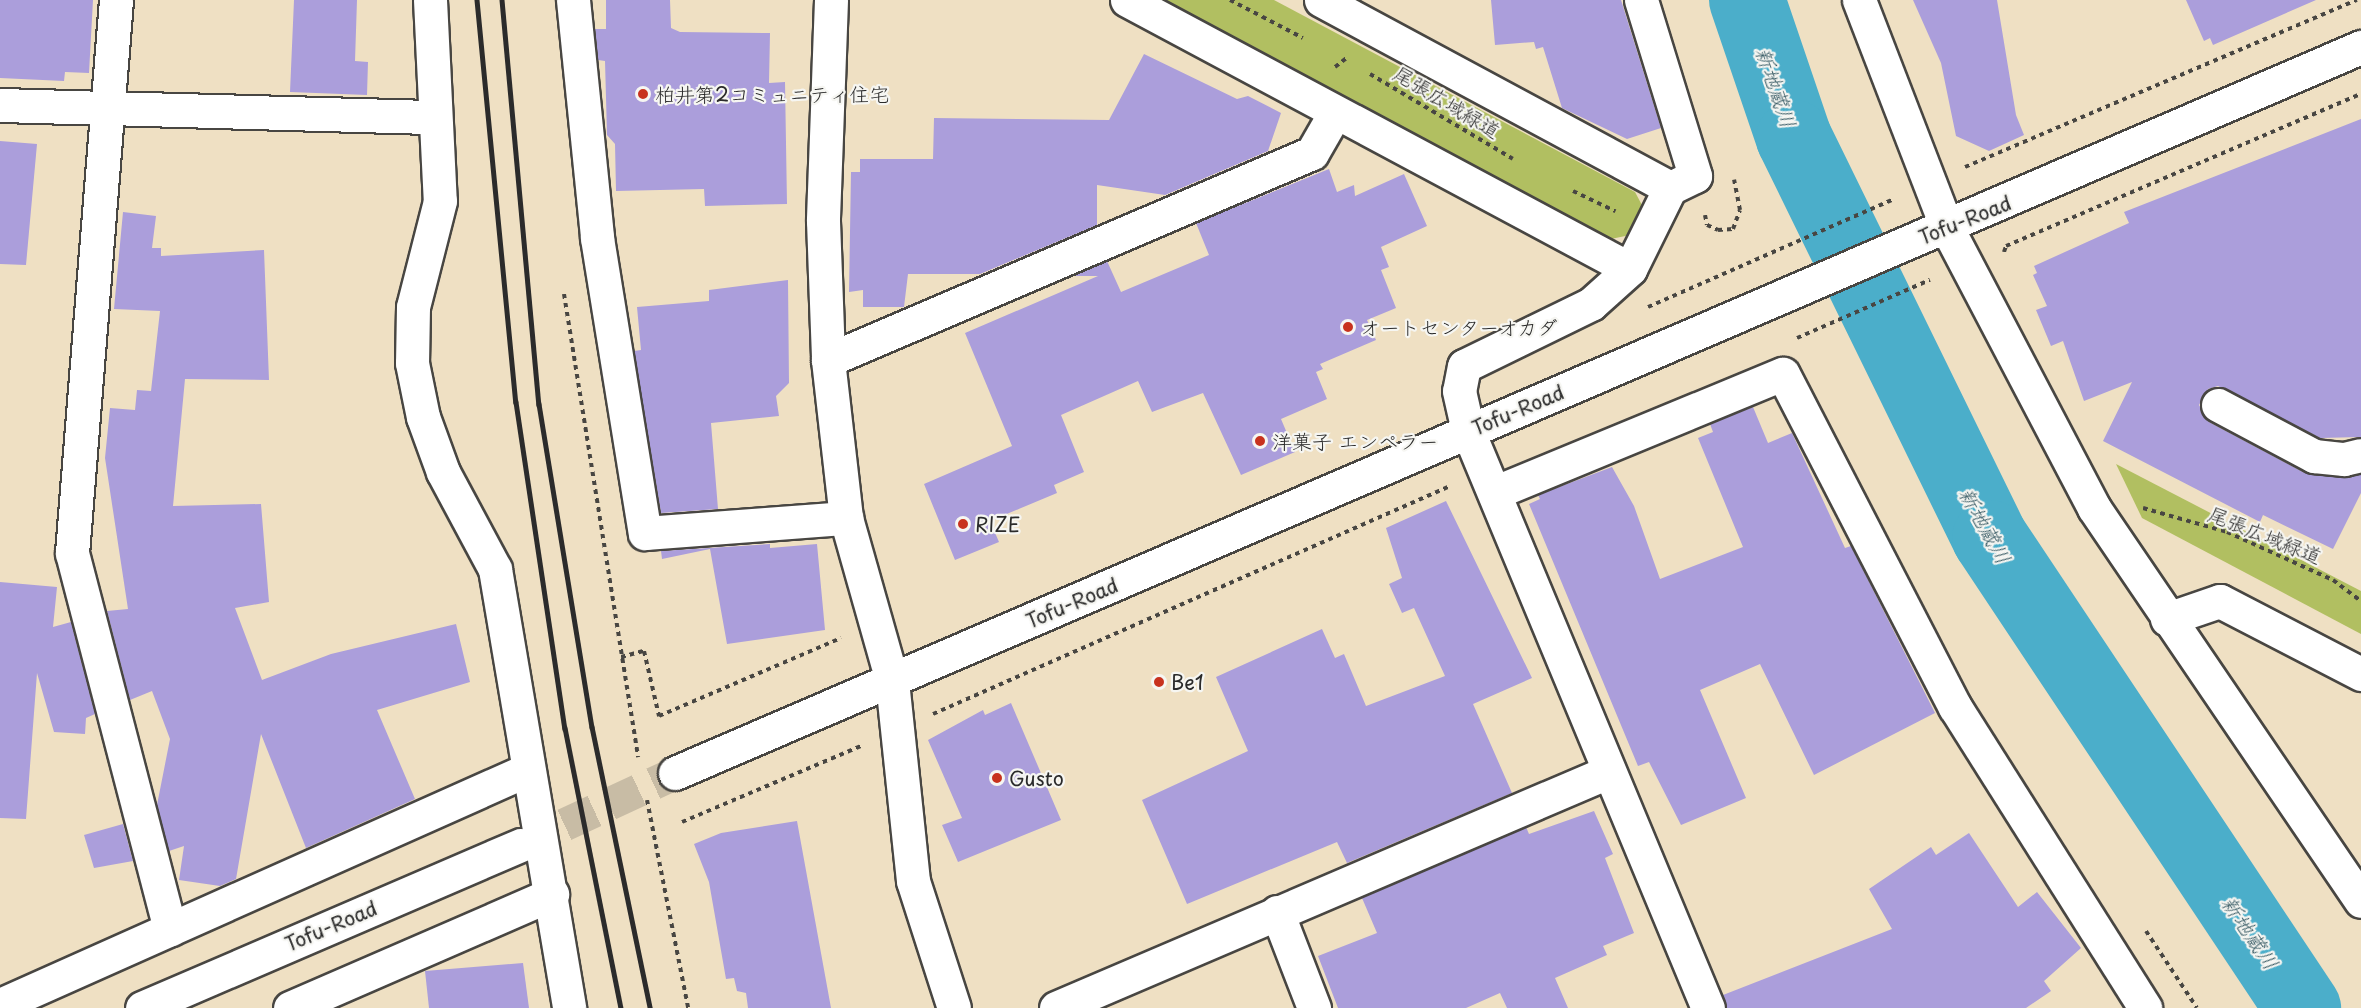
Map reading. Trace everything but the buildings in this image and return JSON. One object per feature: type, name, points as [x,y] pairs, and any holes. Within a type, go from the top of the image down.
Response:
[{"type":"street","points":[[116,0],[72,553],[170,929]]},
{"type":"street","points":[[430,0],[440,201],[413,307],[412,363],[423,417],[443,472],[495,569],[527,770],[552,894],[569,1008]]},
{"type":"street","points":[[573,0],[597,238],[645,533],[846,518]]},
{"type":"street","points":[[831,0],[823,221],[828,360],[846,518],[892,681],[913,881],[954,1008]]},
{"type":"street","points":[[1126,0],[1298,94],[1630,269]]},
{"type":"street","points":[[1321,0],[1369,18],[1670,188]]},
{"type":"street","points":[[1641,0],[1695,176],[1670,188],[1630,269],[1591,304],[1464,366],[1459,391],[1468,431],[1492,482],[1608,772],[1708,1008]]},
{"type":"street","points":[[1859,0],[1946,226],[2094,508],[2167,619],[2361,901]]},
{"type":"street","name":"Tofu-Road","points":[[675,773],[1468,431],[1769,304],[2361,47]]},
{"type":"street","points":[[0,105],[107,110],[435,117]]},
{"type":"street","points":[[828,360],[1312,153],[1335,113]]},
{"type":"street","points":[[1492,482],[1783,374],[1955,707],[2145,1008]]},
{"type":"street","points":[[2218,405],[2314,456],[2344,459],[2361,455]]},
{"type":"street","points":[[2167,619],[2220,601],[2361,674]]},
{"type":"street","points":[[0,1005],[527,770]]},
{"type":"street","points":[[1056,1008],[1608,772]]},
{"type":"street","name":"Tofu-Road","points":[[142,1008],[520,845]]},
{"type":"street","points":[[290,1008],[552,894]]},
{"type":"street","points":[[1277,912],[1314,1008]]},
{"type":"path","points":[[1230,0],[1306,39]]},
{"type":"path","points":[[1960,165],[1970,169],[2357,0]]},
{"type":"path","points":[[1298,94],[1345,59],[1369,18]]},
{"type":"path","points":[[1335,54],[1355,65]]},
{"type":"path","name":"尾張広域緑道","points":[[1365,71],[1524,166]]},
{"type":"path","points":[[2006,246],[2361,93]]},
{"type":"path","points":[[1564,187],[1651,228]]},
{"type":"path","points":[[1740,267],[1894,199]]},
{"type":"path","points":[[1792,340],[1930,280]]},
{"type":"path","points":[[682,822],[1492,482]]},
{"type":"path","name":"尾張広域緑道","points":[[2135,505],[2227,532],[2333,580],[2361,601]]},
{"type":"path","points":[[621,657],[645,651],[659,716],[850,635]]},
{"type":"path","points":[[2144,928],[2197,1008]]},
{"type":"green space","points":[[1161,0],[1274,0],[1635,192],[1643,207],[1630,235],[1611,239]]},
{"type":"green space","points":[[2116,464],[2361,591],[2361,634],[2142,518]]},
{"type":"waterway","name":"新地蔵川","points":[[1747,0],[1794,138],[1990,538],[2303,1008]]},
{"type":"tunnel","points":[[520,845],[675,773]]},
{"type":"railway","points":[[477,0],[516,402],[565,728],[621,1008]]},
{"type":"railway","points":[[502,0],[539,404],[592,727],[650,1008]]},
{"type":"place","name":"柏井第2コミュニティ住宅","points":[[643,94]]},
{"type":"place","name":"オートセンターオカダ","points":[[1348,327]]},
{"type":"place","name":"洋菓子 エンペラー","points":[[1260,441]]},
{"type":"place","name":"RIZE","points":[[963,524]]},
{"type":"place","name":"Be1","points":[[1159,682]]},
{"type":"place","name":"Gusto","points":[[997,778]]}]
